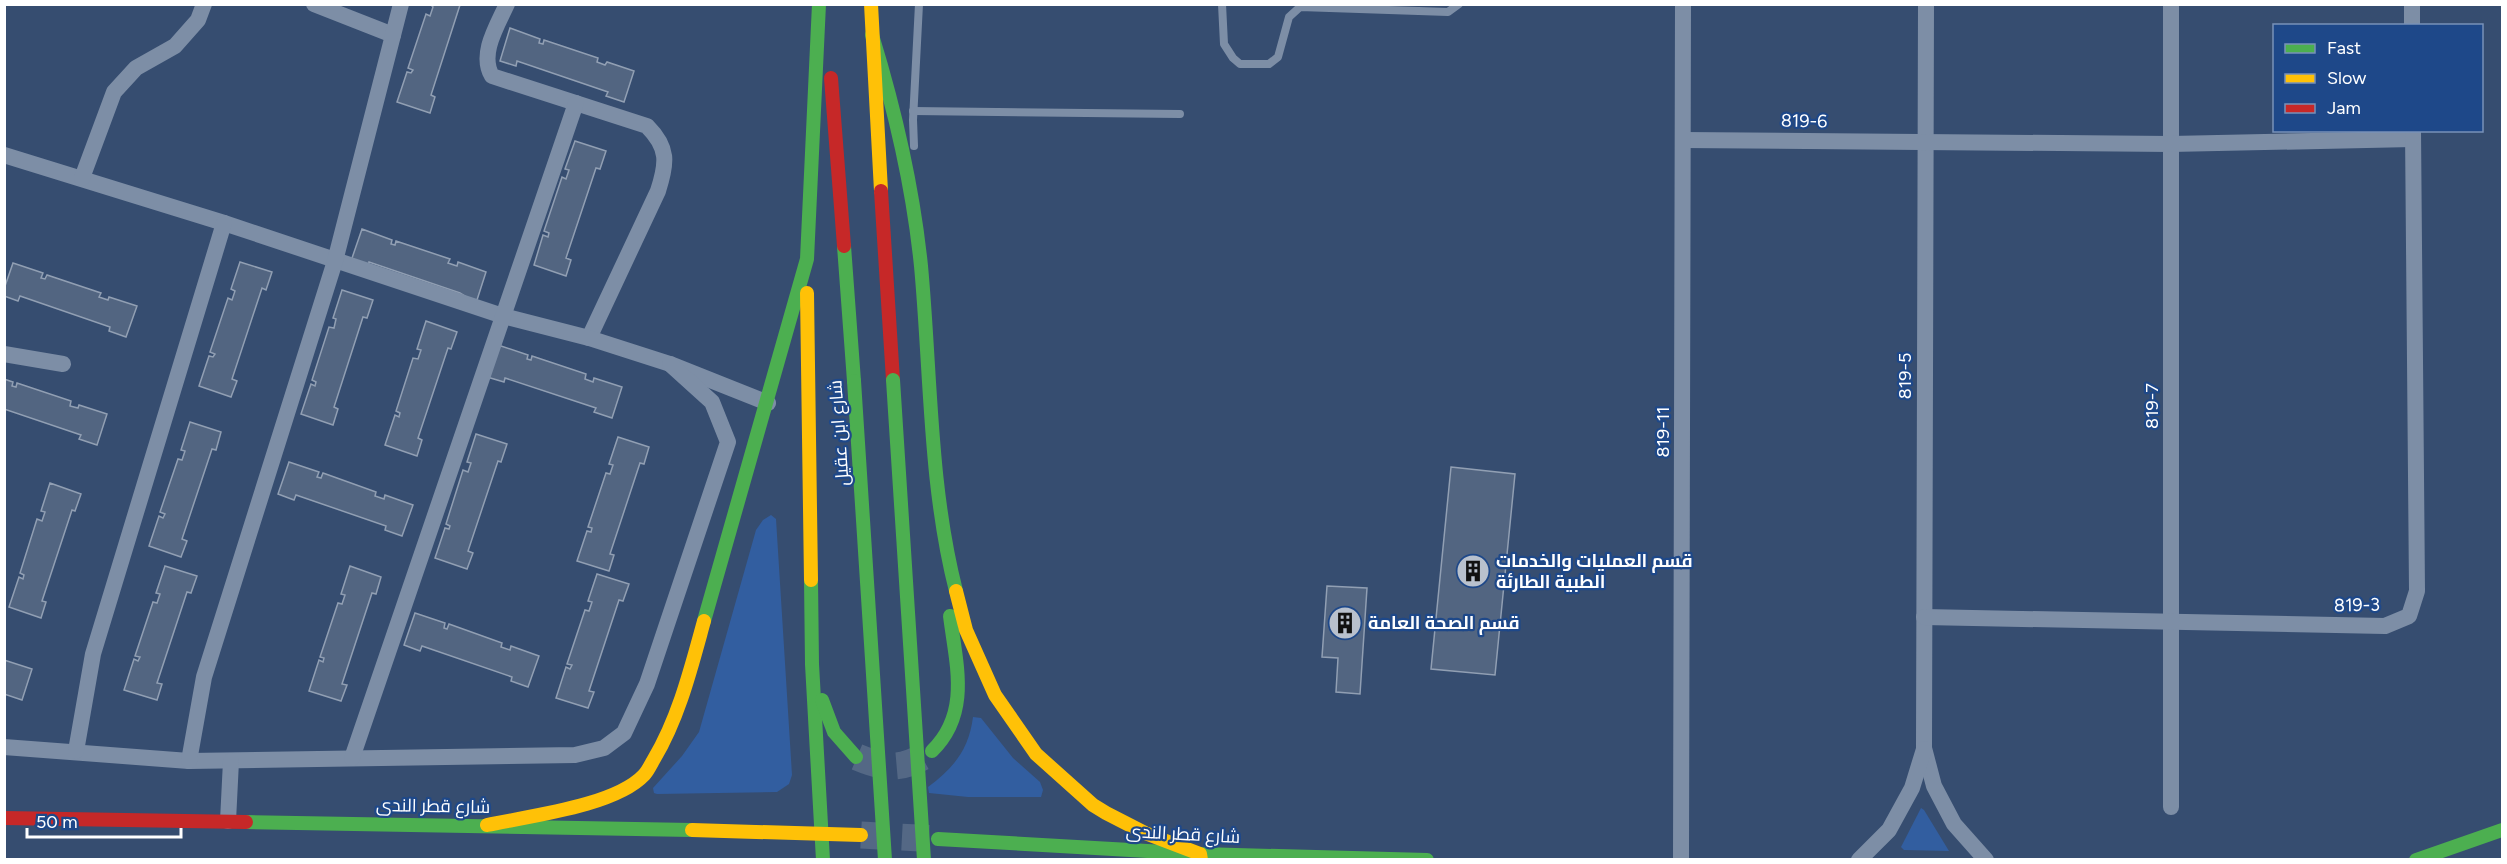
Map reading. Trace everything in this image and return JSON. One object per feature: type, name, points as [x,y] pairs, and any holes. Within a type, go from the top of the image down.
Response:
[{"type":"main road","points":[[819,4],[807,259],[812,664],[823,860]]},
{"type":"main road","name":"شارع ابن عقيل","points":[[828,4],[832,111],[854,381],[885,860]]},
{"type":"main road","points":[[871,4],[924,860]]},
{"type":"main road","points":[[872,35],[894,112],[916,231],[941,530],[958,687],[957,705],[948,734],[932,751]]},
{"type":"main road","points":[[487,825],[594,802],[625,788],[644,775],[664,742],[686,684],[768,404],[807,259]]},
{"type":"main road","points":[[941,530],[961,614],[981,670],[1010,722],[1048,767],[1093,805],[1145,834],[1201,857]]},
{"type":"main road","points":[[812,664],[828,724],[846,749],[856,757]]},
{"type":"main road","name":"شارع قطر الندى","points":[[4,818],[487,825],[861,836]]},
{"type":"main road","points":[[2416,860],[2502,830]]},
{"type":"main road","name":"شارع قطر الندى","points":[[938,839],[1201,857],[1427,860]]},
{"type":"street","points":[[82,178],[114,92],[136,68],[175,46],[198,20],[204,4]]},
{"type":"street","points":[[314,4],[393,35]]},
{"type":"street","points":[[189,761],[204,677],[335,261],[401,4]]},
{"type":"street","points":[[507,4],[487,52],[486,66],[492,76],[647,126],[660,139],[666,165],[658,191],[589,338]]},
{"type":"street","name":"819-11","points":[[1681,860],[1683,4]]},
{"type":"street","name":"819-5","points":[[1926,4],[1924,748],[1934,786],[1954,824],[1986,860]]},
{"type":"street","name":"819-7","points":[[2171,4],[2171,807]]},
{"type":"street","points":[[2412,4],[2412,24]]},
{"type":"street","points":[[352,759],[576,103]]},
{"type":"street","name":"819-6","points":[[1683,140],[2171,144],[2412,134]]},
{"type":"street","name":"819-3","points":[[1924,617],[2385,626],[2409,616],[2417,591],[2412,134]]},
{"type":"street","points":[[4,155],[224,223],[503,316],[589,338],[670,364],[768,404]]},
{"type":"street","points":[[76,752],[93,654],[224,223]]},
{"type":"street","points":[[4,354],[63,364]]},
{"type":"street","points":[[4,747],[189,761],[575,754],[604,748],[624,733],[647,684],[728,442],[712,402],[670,364]]},
{"type":"street","name":"819-5","points":[[1859,860],[1889,830],[1912,788],[1924,748]]},
{"type":"street","points":[[228,821],[231,761]]},
{"type":"lane","points":[[916,231],[913,111],[919,4]]},
{"type":"lane","points":[[1222,4],[1224,44],[1240,64],[1269,64],[1278,57],[1289,17],[1300,7],[1448,12],[1459,4]]},
{"type":"lane","points":[[913,111],[1180,114]]},
{"type":"shaded area","points":[[771,515],[776,519],[792,775],[789,784],[777,792],[654,793],[653,788],[682,756],[699,732],[756,530],[763,520]]},
{"type":"shaded area","points":[[973,717],[981,718],[1013,758],[1040,782],[1043,790],[1041,797],[968,797],[929,793],[928,787],[959,757],[968,739]]},
{"type":"shaded area","points":[[1921,808],[1949,851],[1904,850],[1901,847]]},
{"type":"building","points":[[430,4],[464,4],[460,5],[431,95],[435,97],[430,113],[397,102],[407,72],[411,73],[413,70],[408,68],[426,14],[430,16],[433,7]]},
{"type":"building","points":[[510,28],[540,39],[539,43],[543,44],[544,40],[598,58],[597,62],[605,65],[607,62],[634,71],[624,102],[606,96],[608,92],[517,61],[516,66],[500,61]]},
{"type":"building","points":[[575,141],[606,151],[600,169],[596,168],[566,258],[571,260],[566,276],[534,265],[543,235],[548,237],[549,233],[544,231],[562,177],[566,179],[569,170],[565,169]]},
{"type":"building","points":[[362,229],[392,240],[391,244],[395,245],[396,241],[450,259],[448,263],[457,266],[458,262],[486,272],[476,303],[460,293],[369,262],[368,267],[351,261]]},
{"type":"building","points":[[240,262],[272,272],[266,290],[262,288],[232,379],[237,381],[231,397],[199,386],[209,356],[213,357],[215,354],[210,352],[228,298],[232,300],[235,291],[231,289]]},
{"type":"building","points":[[13,263],[43,273],[41,278],[45,279],[47,275],[101,293],[99,297],[108,300],[109,297],[137,306],[126,337],[109,331],[110,327],[20,296],[18,301],[4,296],[4,289]]},
{"type":"building","points":[[342,290],[373,300],[367,318],[363,317],[334,407],[338,409],[333,425],[301,414],[311,384],[315,386],[316,382],[312,380],[329,327],[334,328],[336,319],[333,318]]},
{"type":"building","points":[[426,321],[457,332],[451,349],[448,348],[418,438],[422,440],[417,456],[385,445],[395,415],[399,417],[400,413],[396,411],[413,358],[418,359],[421,350],[417,349]]},
{"type":"building","points":[[498,345],[528,355],[527,359],[531,360],[532,356],[586,374],[585,379],[593,382],[594,378],[622,387],[612,418],[594,412],[596,408],[505,378],[504,382],[487,377]]},
{"type":"building","points":[[4,379],[13,382],[12,386],[16,387],[17,383],[71,401],[70,406],[78,408],[79,405],[107,414],[97,445],[79,439],[81,435],[4,409]]},
{"type":"building","points":[[190,422],[221,432],[216,450],[212,449],[182,539],[187,541],[181,557],[149,546],[159,516],[163,518],[165,514],[160,512],[178,459],[182,460],[185,451],[181,450]]},
{"type":"building","points":[[476,434],[507,444],[501,462],[498,461],[468,551],[473,553],[467,569],[435,558],[445,528],[449,529],[450,526],[446,524],[463,470],[468,472],[471,463],[467,462]]},
{"type":"building","points":[[618,437],[649,447],[644,464],[640,463],[610,554],[614,555],[609,571],[577,561],[587,531],[591,532],[592,528],[588,527],[606,473],[610,474],[613,465],[609,464]]},
{"type":"building","points":[[289,462],[319,472],[317,477],[321,478],[323,473],[376,492],[375,496],[384,499],[385,495],[413,505],[402,536],[385,530],[386,526],[296,495],[294,500],[278,494]]},
{"type":"building","name":"قسم العمليات والخدمات الطبية الطارئة","points":[[1451,467],[1515,474],[1495,675],[1431,669]]},
{"type":"building","points":[[50,483],[81,494],[75,511],[72,510],[42,601],[46,602],[41,618],[9,607],[19,577],[23,579],[24,575],[20,573],[37,519],[42,521],[45,512],[41,511]]},
{"type":"building","points":[[165,566],[197,576],[191,593],[187,592],[157,683],[162,684],[157,700],[124,690],[134,659],[138,661],[140,657],[135,656],[153,602],[157,603],[160,594],[156,593]]},
{"type":"building","points":[[350,566],[381,577],[376,594],[372,593],[342,684],[347,685],[341,701],[309,691],[319,660],[323,662],[324,658],[320,657],[338,603],[342,604],[345,595],[341,594]]},
{"type":"building","points":[[597,574],[629,584],[623,601],[619,600],[589,691],[594,692],[588,708],[556,698],[566,667],[570,669],[572,665],[567,664],[585,610],[589,611],[592,602],[588,601]]},
{"type":"building","name":"قسم الصحة العامة","points":[[1327,586],[1367,588],[1360,694],[1336,692],[1338,658],[1322,657]]},
{"type":"building","points":[[415,613],[445,623],[444,628],[447,629],[449,624],[502,643],[501,647],[510,650],[511,646],[539,656],[528,687],[511,681],[512,677],[422,646],[420,651],[404,645]]},
{"type":"building","points":[[4,660],[32,669],[22,700],[4,694]]},
{"type":"tunnel","points":[[857,757],[878,764],[896,766],[913,762],[932,751]]},
{"type":"tunnel","points":[[861,835],[938,839]]},
{"type":"traffic: fast","points":[[704,621],[807,259],[819,4]]},
{"type":"traffic: fast","points":[[872,35],[896,120],[913,207],[921,266],[936,470],[947,551],[956,591]]},
{"type":"traffic: fast","points":[[844,246],[854,381]]},
{"type":"traffic: fast","points":[[893,380],[924,860]]},
{"type":"traffic: fast","points":[[854,381],[885,860]]},
{"type":"traffic: fast","points":[[811,580],[812,664],[823,860]]},
{"type":"traffic: fast","points":[[932,751],[952,721],[956,704],[957,670],[950,616]]},
{"type":"traffic: fast","points":[[822,700],[834,732],[856,757]]},
{"type":"traffic: fast","points":[[246,822],[692,830]]},
{"type":"traffic: fast","points":[[2416,860],[2502,830]]},
{"type":"traffic: fast","points":[[938,839],[1200,854],[1427,860]]},
{"type":"traffic: slow","points":[[871,4],[881,191]]},
{"type":"traffic: slow","points":[[807,293],[811,580]]},
{"type":"traffic: slow","points":[[956,591],[966,630],[995,695],[1036,754],[1093,805],[1145,833],[1200,854],[1201,860]]},
{"type":"traffic: slow","points":[[487,825],[593,802],[631,786],[644,775],[671,726],[704,621]]},
{"type":"traffic: slow","points":[[692,830],[861,835]]},
{"type":"traffic: jam","points":[[831,78],[844,246]]},
{"type":"traffic: jam","points":[[881,191],[893,380]]},
{"type":"traffic: jam","points":[[4,818],[246,822]]},
{"type":"place","name":"قسم العمليات والخدمات الطبية الطارئة","points":[[1473,571]]},
{"type":"place","name":"قسم الصحة العامة","points":[[1345,623]]}]
